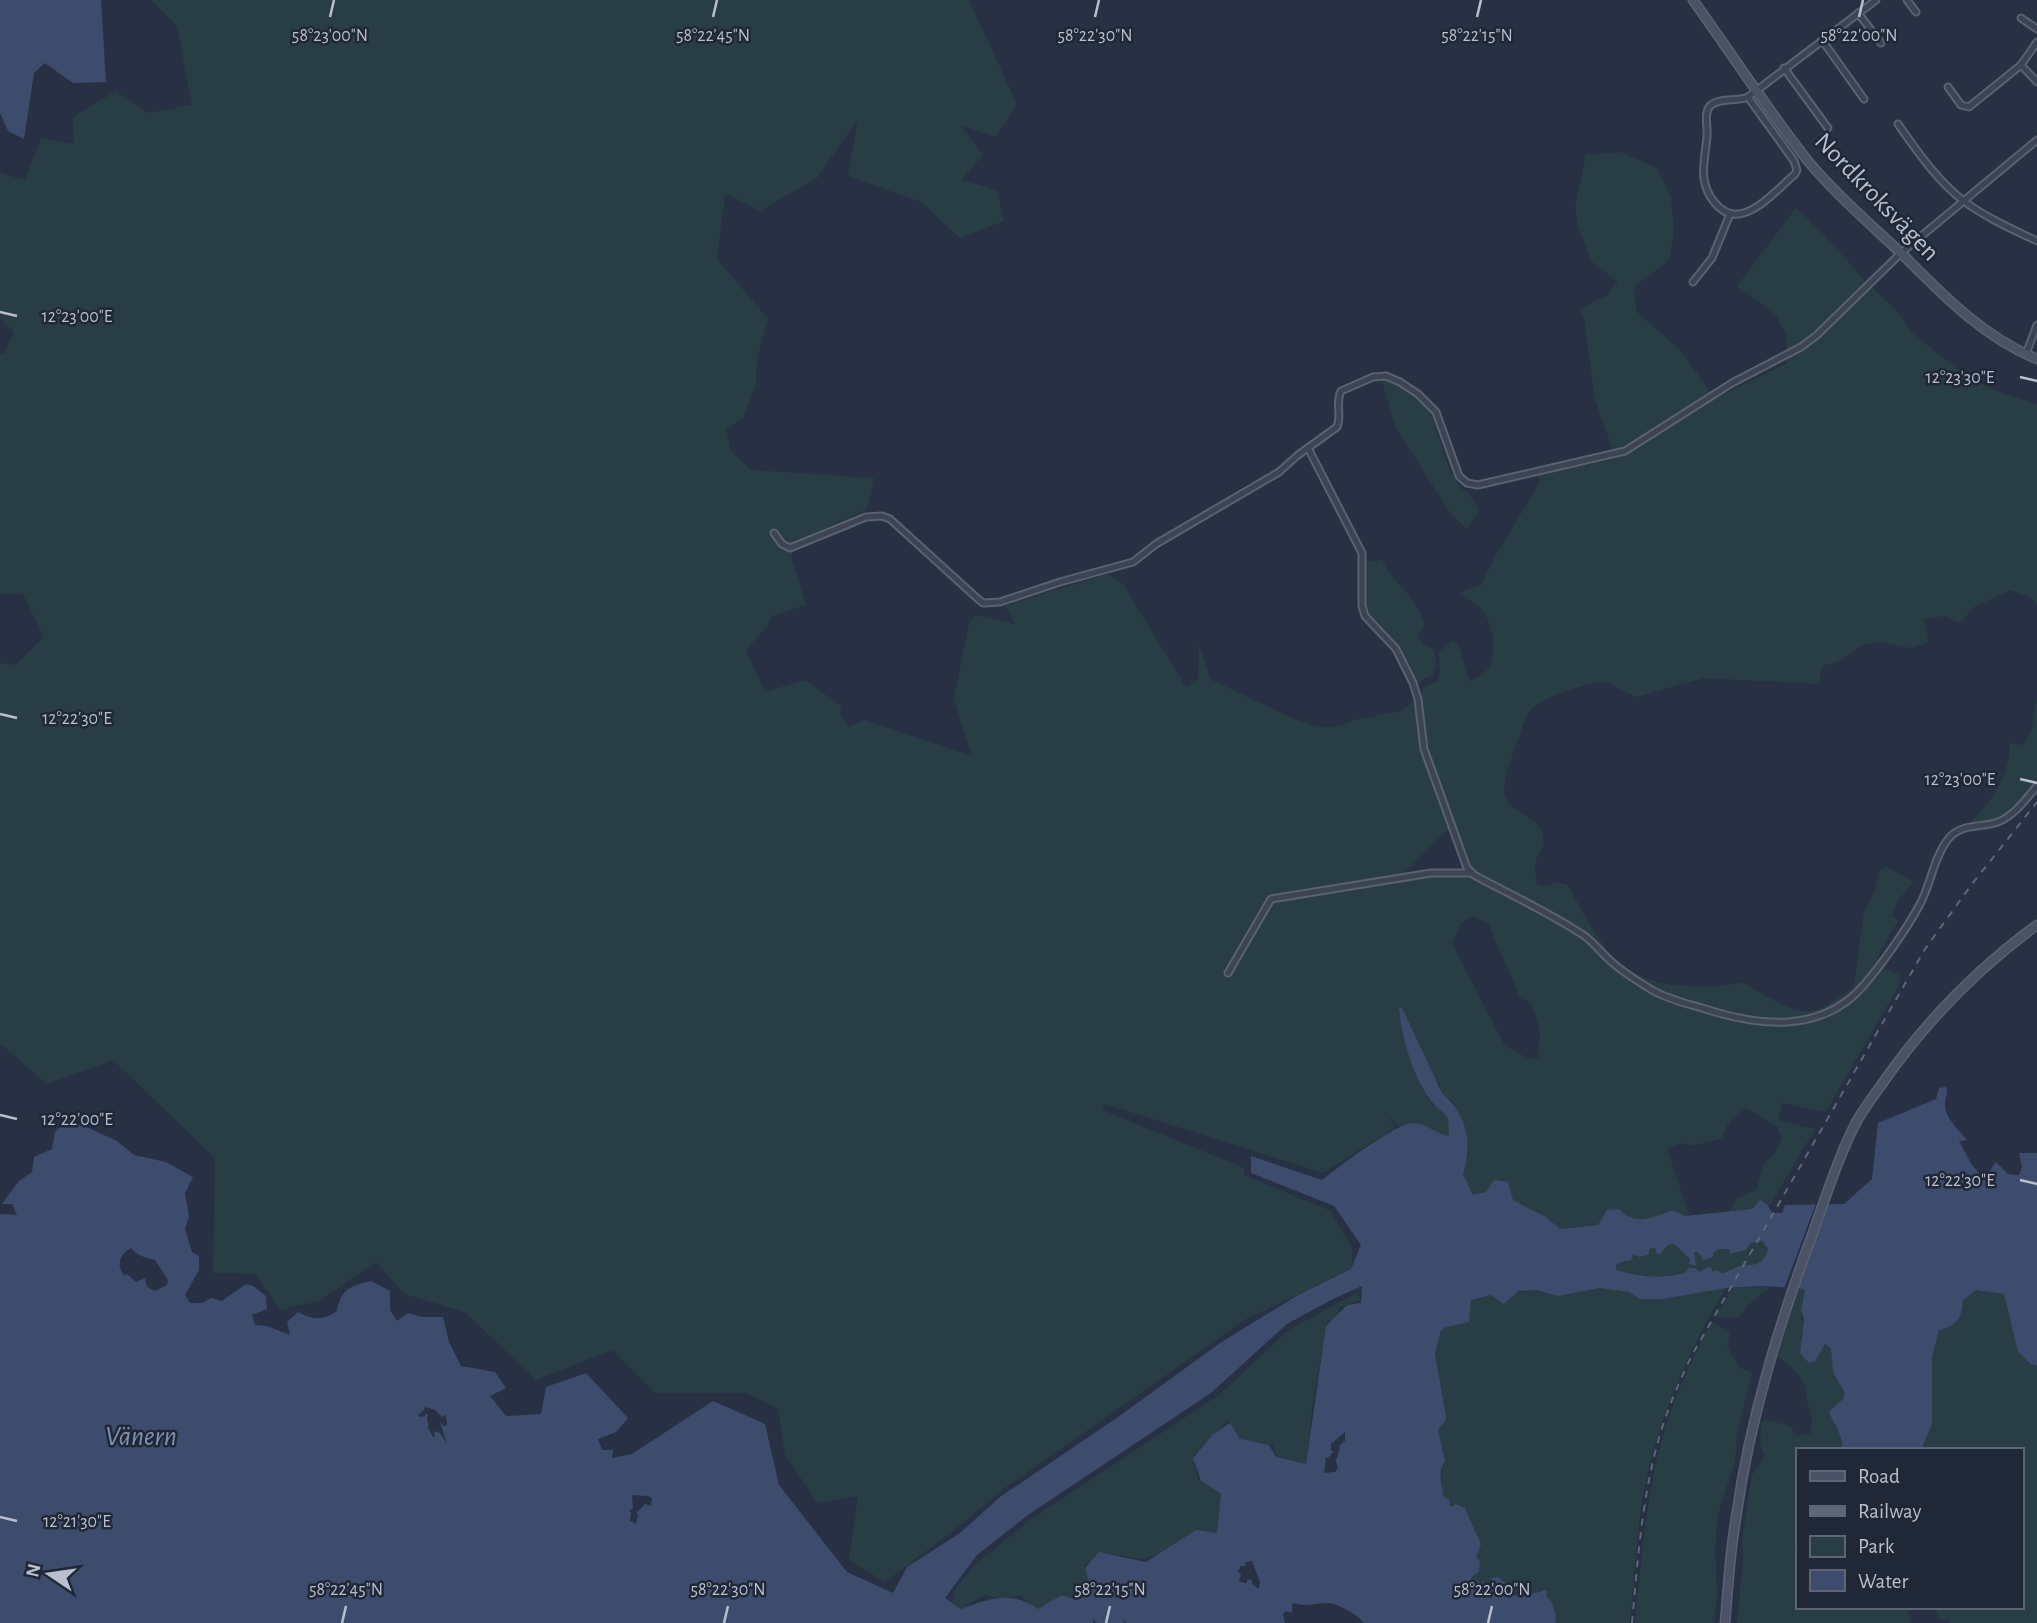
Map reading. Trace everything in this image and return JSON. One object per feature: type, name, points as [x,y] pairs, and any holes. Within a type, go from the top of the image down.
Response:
[{"type":"street","name":"Nordkroksvägen","points":[[1693,0],[1809,162],[1976,324],[1997,340],[2037,359]]},
{"type":"street","points":[[1748,97],[1794,161],[1797,170],[1758,208],[1742,215],[1730,214],[1714,202],[1703,175],[1709,107],[1716,102],[1748,97],[1876,0]]},
{"type":"street","points":[[1907,0],[1916,12]]},
{"type":"street","points":[[1858,13],[1881,43]]},
{"type":"street","points":[[2021,18],[2037,29]]},
{"type":"street","points":[[1822,40],[1864,99]]},
{"type":"street","points":[[1948,87],[1961,105],[1967,108],[2021,65],[2037,42]]},
{"type":"street","points":[[2021,65],[2037,82]]},
{"type":"street","points":[[1784,68],[1828,128]]},
{"type":"street","points":[[1898,124],[1932,169],[1964,201],[1999,223],[2037,241]]},
{"type":"street","points":[[774,533],[782,544],[790,548],[866,517],[882,516],[890,519],[983,603],[1000,602],[1133,562],[1167,537],[1279,472],[1337,427],[1337,400],[1341,391],[1373,377],[1386,376],[1418,394],[1433,408],[1455,470],[1463,480],[1471,484],[1478,485],[1625,451],[1732,383],[1801,347],[1828,326],[1900,253],[2037,140]]},
{"type":"street","points":[[1693,282],[1716,251],[1730,214]]},
{"type":"street","points":[[2026,354],[2037,325]]},
{"type":"street","points":[[1308,448],[1362,553],[1362,606],[1365,616],[1396,649],[1413,683],[1418,699],[1424,749],[1466,868],[1587,938],[1615,965],[1668,998],[1748,1022],[1799,1021],[1832,1009],[1863,986],[1919,906],[1941,851],[1953,834],[1970,826],[1998,822],[2009,816],[2037,786]]},
{"type":"street","points":[[1228,972],[1270,899],[1384,879],[1431,873],[1472,873]]},
{"type":"street","points":[[1725,1623],[1735,1518],[1769,1361],[1791,1291],[1858,1119],[1905,1051],[1971,979],[2037,925]]},
{"type":"green space","points":[[151,0],[969,0],[1017,104],[996,137],[960,125],[983,155],[961,180],[997,190],[1004,221],[960,238],[921,202],[848,176],[858,119],[817,178],[760,211],[725,193],[717,259],[768,319],[757,359],[756,385],[743,418],[726,430],[731,451],[751,470],[874,478],[867,509],[791,544],[792,559],[806,605],[772,616],[768,625],[746,650],[765,692],[805,680],[841,706],[840,715],[849,727],[864,720],[972,756],[954,699],[969,624],[975,615],[1015,624],[1005,606],[1108,574],[1123,584],[1186,687],[1198,679],[1199,643],[1210,679],[1292,718],[1318,727],[1340,726],[1354,720],[1401,711],[1410,705],[1425,687],[1438,681],[1439,653],[1453,640],[1459,647],[1470,682],[1488,669],[1493,647],[1486,616],[1461,592],[1481,585],[1540,482],[1538,475],[1616,459],[1595,400],[1584,317],[1579,310],[1607,295],[1618,282],[1591,261],[1578,226],[1575,207],[1586,155],[1620,152],[1657,168],[1671,196],[1674,233],[1669,260],[1634,287],[1636,311],[1681,351],[1715,399],[1787,363],[1786,335],[1775,314],[1737,286],[1796,208],[1897,311],[1912,332],[1938,354],[1973,380],[1999,392],[2037,404],[2037,605],[2031,598],[2010,590],[1974,607],[1960,623],[1944,616],[1924,619],[1929,642],[1911,648],[1877,642],[1862,645],[1840,661],[1822,666],[1819,684],[1704,678],[1636,697],[1607,683],[1568,690],[1545,700],[1529,713],[1509,765],[1504,789],[1512,806],[1535,822],[1542,833],[1543,843],[1535,865],[1537,885],[1548,886],[1556,882],[1568,885],[1589,924],[1613,956],[1644,977],[1664,983],[1708,986],[1741,982],[1798,1010],[1822,1008],[1854,986],[1864,912],[1874,893],[1880,870],[1887,867],[1914,882],[1898,900],[1892,916],[1898,921],[1877,958],[1882,968],[1898,974],[1901,982],[1828,1108],[1825,1112],[1782,1103],[1778,1120],[1815,1129],[1770,1205],[1760,1200],[1752,1209],[1730,1211],[1736,1199],[1757,1189],[1764,1163],[1774,1155],[1782,1138],[1777,1127],[1747,1108],[1731,1120],[1723,1138],[1692,1146],[1682,1143],[1667,1149],[1689,1215],[1685,1216],[1673,1210],[1641,1220],[1607,1210],[1598,1225],[1560,1229],[1546,1217],[1512,1200],[1510,1192],[1473,1195],[1463,1174],[1469,1155],[1454,1103],[1442,1093],[1402,1008],[1399,1008],[1400,1019],[1410,1058],[1425,1094],[1448,1118],[1449,1137],[1415,1123],[1400,1128],[1382,1111],[1396,1127],[1323,1173],[1105,1104],[1102,1110],[1244,1168],[1244,1175],[1331,1211],[1352,1249],[1352,1269],[1246,1319],[1002,1490],[885,1582],[849,1560],[858,1496],[818,1503],[785,1455],[778,1409],[747,1393],[655,1393],[612,1350],[536,1380],[465,1312],[404,1294],[376,1262],[319,1301],[281,1310],[255,1274],[213,1273],[215,1158],[113,1060],[47,1084],[0,1046],[0,663],[16,665],[44,637],[23,594],[0,594],[0,353],[4,354],[14,332],[0,318],[0,173],[25,180],[41,138],[74,144],[73,117],[116,91],[148,113],[192,105],[177,26]],"holes":[[[1453,824],[1472,870],[1460,873],[1440,869],[1402,875]],[[1473,916],[1488,923],[1519,995],[1531,1004],[1540,1030],[1538,1058],[1530,1059],[1505,1046],[1452,943],[1461,923]]]},
{"type":"green space","points":[[1391,380],[1414,395],[1431,413],[1449,469],[1461,489],[1467,491],[1479,510],[1467,529],[1451,514],[1396,428],[1382,381]]},
{"type":"green space","points":[[1382,560],[1421,614],[1425,625],[1417,635],[1424,645],[1434,650],[1436,665],[1433,675],[1422,680],[1416,688],[1396,646],[1369,617],[1366,608],[1366,562]]},
{"type":"green space","points":[[2037,698],[2037,783],[2008,812],[1991,820],[1969,824],[1998,788],[2007,767],[2010,743],[2024,745],[2031,732]]},
{"type":"green space","points":[[1762,1241],[1768,1249],[1761,1263],[1734,1268],[1728,1272],[1713,1272],[1711,1266],[1699,1273],[1689,1268],[1685,1273],[1659,1276],[1616,1270],[1616,1265],[1631,1260],[1633,1254],[1637,1257],[1649,1249],[1674,1244],[1690,1259],[1689,1264],[1696,1265],[1694,1252],[1698,1252],[1701,1258],[1719,1249],[1729,1249],[1731,1254],[1746,1250],[1751,1243]]},
{"type":"green space","points":[[1770,1287],[1749,1304],[1739,1317],[1715,1317],[1733,1288]]},
{"type":"green space","points":[[1600,1288],[1628,1292],[1640,1299],[1663,1299],[1726,1288],[1677,1383],[1651,1459],[1640,1519],[1630,1623],[1556,1623],[1553,1605],[1542,1590],[1531,1596],[1503,1594],[1506,1583],[1498,1577],[1491,1585],[1478,1581],[1478,1587],[1472,1589],[1470,1582],[1474,1573],[1478,1573],[1477,1534],[1465,1508],[1457,1504],[1452,1507],[1446,1501],[1442,1489],[1443,1453],[1438,1430],[1446,1415],[1435,1354],[1440,1330],[1449,1324],[1461,1325],[1471,1300],[1536,1290],[1558,1296]]},
{"type":"green space","points":[[1798,1288],[1805,1290],[1800,1337],[1815,1361],[1825,1344],[1831,1348],[1845,1393],[1834,1424],[1840,1433],[1841,1448],[1796,1448],[1796,1609],[1908,1609],[1911,1623],[1737,1623],[1743,1561],[1742,1541],[1752,1475],[1765,1456],[1760,1444],[1761,1423],[1765,1420],[1790,1426],[1797,1436],[1810,1434],[1811,1428],[1812,1417],[1802,1380],[1778,1357]]},
{"type":"green space","points":[[1976,1290],[2004,1294],[2018,1352],[2037,1366],[2037,1623],[1950,1623],[1948,1620],[1939,1619],[1936,1609],[2023,1609],[2023,1448],[1922,1448],[1932,1424],[1932,1357],[1939,1330],[1963,1300]]},
{"type":"green space","points":[[1357,1293],[1361,1300],[1340,1307],[1334,1321],[1328,1319],[1313,1401],[1306,1465],[1276,1457],[1273,1445],[1242,1442],[1228,1420],[1193,1455],[1198,1480],[1221,1494],[1217,1534],[1143,1559],[1105,1553],[1084,1565],[1090,1585],[1083,1597],[1079,1594],[1076,1599],[1062,1595],[1048,1608],[1030,1610],[1022,1595],[1002,1599],[985,1595],[961,1609],[952,1602],[955,1589],[974,1566],[1030,1520],[1219,1395],[1290,1329]]},
{"type":"green space","points":[[1712,1321],[1730,1334],[1727,1346],[1739,1367],[1752,1373],[1737,1434],[1735,1461],[1718,1514],[1714,1623],[1635,1623],[1647,1515],[1659,1451],[1681,1385]]},
{"type":"water","points":[[0,0],[101,0],[106,82],[73,83],[45,63],[34,73],[24,139],[8,131],[0,113]]},
{"type":"water","name":"Vänern","points":[[1399,1008],[1402,1008],[1442,1093],[1457,1110],[1466,1130],[1467,1152],[1463,1174],[1473,1195],[1486,1192],[1494,1180],[1508,1182],[1513,1200],[1546,1217],[1560,1229],[1598,1225],[1607,1210],[1619,1209],[1632,1218],[1645,1219],[1673,1210],[1685,1216],[1752,1209],[1760,1200],[1767,1204],[1772,1213],[1782,1213],[1785,1205],[1844,1204],[1872,1179],[1878,1123],[1936,1099],[1939,1088],[1946,1087],[1947,1114],[1967,1140],[1959,1141],[1972,1165],[1984,1179],[1996,1162],[2008,1174],[2019,1175],[2022,1167],[2019,1153],[2037,1153],[2037,1366],[2018,1352],[2004,1294],[1976,1290],[1963,1300],[1957,1320],[1939,1330],[1932,1357],[1932,1424],[1922,1448],[1841,1448],[1840,1435],[1829,1412],[1843,1399],[1845,1393],[1833,1372],[1831,1348],[1825,1344],[1815,1361],[1809,1363],[1800,1353],[1804,1319],[1801,1310],[1805,1290],[1762,1286],[1726,1288],[1663,1299],[1640,1299],[1628,1292],[1600,1288],[1558,1296],[1536,1290],[1518,1291],[1504,1304],[1491,1295],[1471,1300],[1469,1322],[1441,1330],[1435,1354],[1446,1416],[1438,1430],[1445,1461],[1441,1474],[1443,1496],[1450,1501],[1449,1505],[1452,1507],[1456,1504],[1465,1508],[1481,1544],[1476,1558],[1480,1561],[1479,1572],[1471,1578],[1471,1589],[1477,1587],[1478,1581],[1491,1585],[1492,1578],[1498,1577],[1506,1583],[1504,1594],[1525,1595],[1545,1590],[1554,1607],[1556,1623],[1364,1623],[1333,1604],[1295,1603],[1292,1604],[1292,1613],[1286,1611],[1283,1614],[1285,1623],[1126,1623],[1123,1619],[1124,1623],[1097,1623],[1093,1619],[1093,1623],[0,1623],[0,1214],[17,1215],[12,1204],[2,1204],[19,1181],[32,1172],[34,1157],[52,1149],[55,1132],[69,1119],[117,1141],[134,1155],[166,1162],[193,1177],[185,1193],[189,1216],[185,1229],[192,1252],[199,1256],[199,1270],[185,1295],[190,1303],[202,1303],[211,1298],[222,1301],[246,1284],[253,1286],[266,1296],[267,1309],[252,1315],[255,1325],[267,1326],[290,1335],[287,1322],[298,1312],[313,1318],[327,1316],[337,1311],[344,1293],[371,1281],[390,1291],[390,1310],[397,1321],[408,1313],[421,1317],[443,1317],[449,1342],[461,1366],[495,1372],[506,1388],[490,1396],[506,1416],[541,1414],[546,1387],[586,1373],[628,1418],[616,1432],[598,1439],[602,1450],[613,1450],[612,1458],[632,1454],[713,1401],[765,1424],[779,1485],[847,1572],[893,1593],[907,1567],[960,1533],[1000,1497],[1118,1417],[1220,1343],[1298,1295],[1351,1269],[1361,1245],[1334,1206],[1251,1173],[1251,1156],[1322,1180],[1367,1147],[1405,1125],[1419,1124],[1449,1136],[1448,1118],[1425,1093],[1406,1045]],"holes":[[[1762,1241],[1768,1249],[1760,1262],[1722,1273],[1717,1270],[1713,1272],[1711,1266],[1699,1272],[1696,1268],[1689,1268],[1685,1273],[1659,1277],[1616,1270],[1616,1265],[1631,1260],[1633,1254],[1639,1257],[1649,1254],[1649,1249],[1655,1248],[1657,1254],[1660,1254],[1668,1245],[1674,1244],[1690,1259],[1689,1264],[1696,1266],[1694,1252],[1698,1252],[1703,1260],[1713,1257],[1713,1253],[1719,1249],[1729,1249],[1730,1254],[1746,1250],[1751,1243]],[[131,1248],[141,1256],[155,1260],[168,1280],[167,1285],[155,1291],[147,1287],[145,1278],[136,1282],[127,1274],[125,1276],[120,1268],[120,1260]],[[1362,1286],[1361,1303],[1347,1305],[1326,1326],[1306,1464],[1276,1457],[1269,1445],[1240,1439],[1230,1423],[1213,1434],[1193,1458],[1201,1481],[1221,1494],[1217,1533],[1196,1530],[1146,1562],[1099,1552],[1085,1568],[1090,1585],[1084,1597],[1062,1595],[1038,1609],[1009,1598],[961,1609],[945,1598],[977,1555],[1028,1515],[1211,1393],[1287,1324]],[[425,1407],[435,1410],[442,1417],[446,1415],[447,1425],[444,1426],[440,1422],[447,1444],[440,1433],[434,1431],[433,1437],[427,1426],[428,1415],[418,1415]],[[1345,1432],[1345,1441],[1339,1446],[1336,1461],[1338,1468],[1335,1472],[1324,1473],[1326,1457],[1334,1451],[1331,1451],[1331,1444]],[[632,1495],[652,1498],[651,1506],[645,1504],[636,1513],[636,1524],[630,1521],[629,1510],[633,1509]],[[1252,1561],[1260,1582],[1259,1589],[1253,1585],[1251,1579],[1247,1580],[1247,1583],[1240,1582],[1241,1575],[1237,1570],[1240,1566],[1245,1566],[1246,1562]]]},
{"type":"pier","points":[[1817,1201],[1828,1201],[1794,1291],[1784,1289]]},
{"type":"railway","points":[[1632,1623],[1643,1519],[1654,1457],[1670,1405],[1692,1355],[1925,949],[2037,802]]}]
